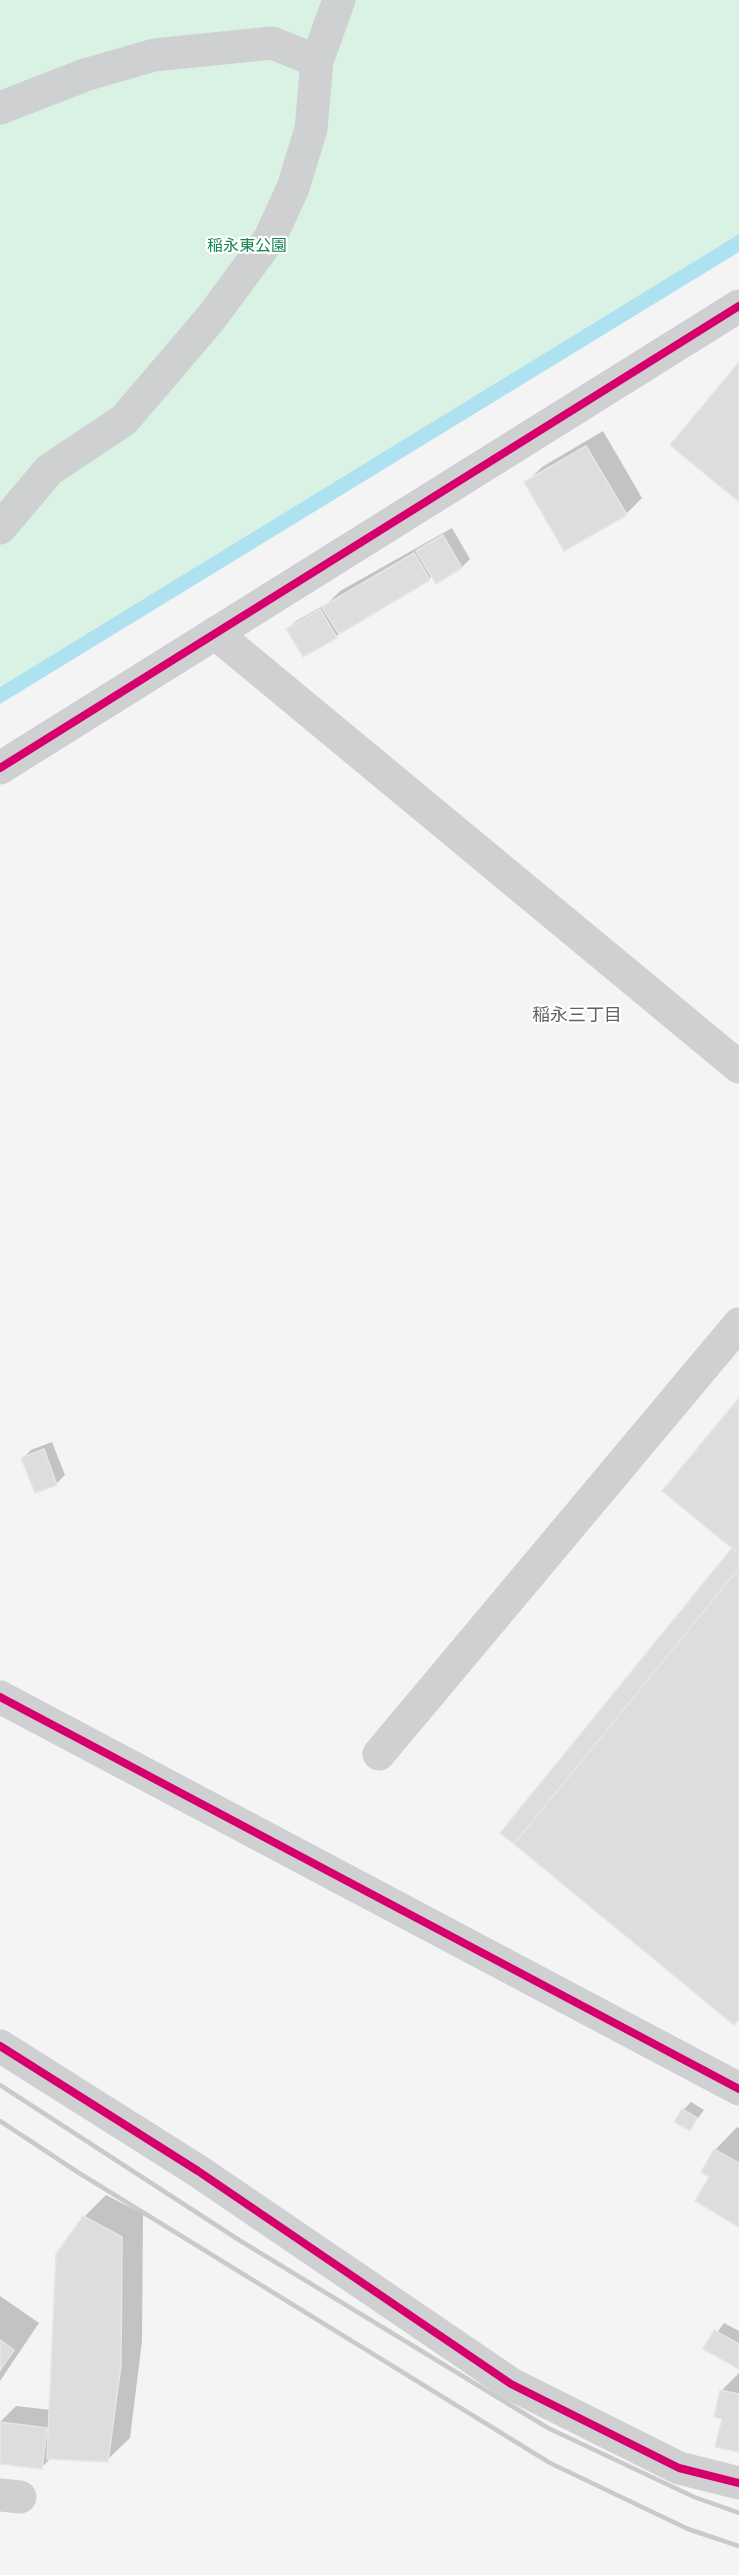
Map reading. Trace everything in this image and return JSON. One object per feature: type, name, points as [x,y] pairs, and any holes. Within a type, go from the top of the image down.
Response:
[{"type":"street","points":[[0,528],[49,470],[124,420],[211,318],[270,238],[293,188],[311,129],[317,61],[339,0]]},
{"type":"street","points":[[0,108],[85,75],[154,55],[272,43],[317,61]]},
{"type":"street","points":[[0,768],[739,306]]},
{"type":"street","points":[[215,633],[739,1067]]},
{"type":"street","points":[[379,1754],[739,1324]]},
{"type":"street","points":[[0,1697],[739,2089]]},
{"type":"street","points":[[0,2046],[198,2171],[511,2384],[679,2468],[739,2483]]},
{"type":"green space","name":"稲永東公園","points":[[0,0],[739,0],[739,234],[0,687]]},
{"type":"water","points":[[739,234],[739,252],[0,704],[0,687]]},
{"type":"building","points":[[739,362],[739,502],[670,445]]},
{"type":"building","points":[[586,446],[627,515],[564,551],[524,482]]},
{"type":"building","points":[[443,535],[462,568],[436,584],[416,551]]},
{"type":"building","points":[[414,553],[430,580],[339,634],[322,607]]},
{"type":"building","points":[[320,609],[337,638],[303,657],[286,629]]},
{"type":"building","points":[[739,1398],[739,1554],[662,1491]]},
{"type":"building","points":[[44,1449],[57,1485],[35,1493],[21,1458]]},
{"type":"building","points":[[732,1548],[739,1554],[739,1568],[514,1844],[500,1833]]},
{"type":"building","points":[[739,1568],[739,2020],[734,2025],[514,1844]]},
{"type":"building","points":[[682,2109],[697,2118],[690,2131],[674,2122]]},
{"type":"building","points":[[714,2149],[739,2163],[739,2227],[695,2201],[709,2177],[701,2172]]},
{"type":"building","points":[[83,2216],[122,2237],[121,2365],[108,2462],[47,2459],[56,2254]]},
{"type":"building","points":[[714,2330],[739,2344],[739,2369],[703,2349]]},
{"type":"building","points":[[0,2340],[14,2350],[0,2370]]},
{"type":"building","points":[[720,2390],[739,2394],[739,2452],[715,2447],[722,2419],[714,2417]]},
{"type":"building","points":[[0,2422],[47,2428],[42,2469],[0,2464]]},
{"type":"railway","points":[[0,2085],[239,2240],[548,2428],[694,2497],[739,2513]]},
{"type":"railway","points":[[0,2121],[79,2173],[550,2463],[688,2529],[739,2546]]},
{"type":"cycle path","points":[[0,768],[739,306]]},
{"type":"cycle path","points":[[0,1697],[739,2089]]},
{"type":"cycle path","points":[[0,2046],[198,2171],[511,2384],[679,2468],[739,2483]]},
{"type":"district","name":"稲永三丁目","points":[[577,1017]]}]
